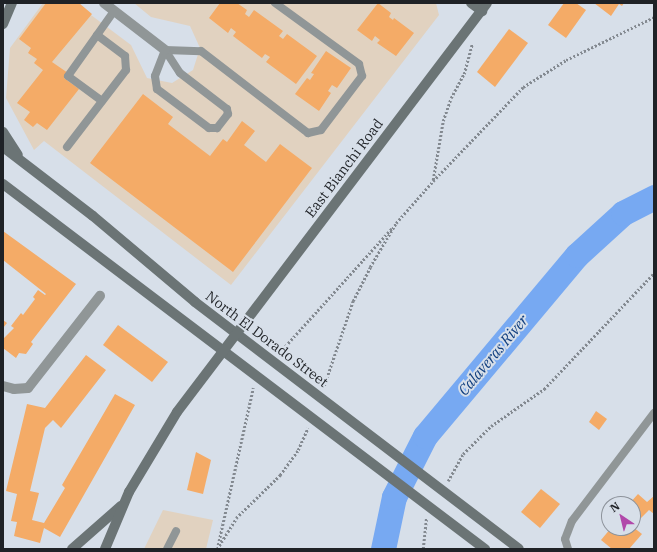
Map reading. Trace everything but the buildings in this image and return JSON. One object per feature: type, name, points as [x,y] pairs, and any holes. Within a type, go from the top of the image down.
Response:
[{"type":"main road","points":[[3,24],[12,3]]},
{"type":"main road","points":[[471,3],[485,7]]},
{"type":"main road","name":"East Bianchi Road","points":[[105,549],[124,504],[158,440],[222,350],[485,7]]},
{"type":"main road","points":[[3,132],[22,162]]},
{"type":"main road","name":"North El Dorado Street","points":[[3,147],[93,216],[195,302],[519,549]]},
{"type":"main road","points":[[3,184],[182,318],[485,549]]},
{"type":"main road","points":[[72,549],[124,504]]},
{"type":"street","points":[[109,6],[165,50]]},
{"type":"street","points":[[3,386],[14,389],[28,388],[100,296]]},
{"type":"lane","points":[[165,50],[201,51],[308,133],[321,130],[362,76],[359,64],[275,3]]},
{"type":"lane","points":[[102,101],[68,76],[97,35],[109,6]]},
{"type":"lane","points":[[67,147],[126,70],[125,56],[97,35]]},
{"type":"lane","points":[[165,50],[180,73],[227,110],[228,114],[217,128],[209,128],[157,89],[155,76],[165,50]]},
{"type":"lane","points":[[568,549],[565,539],[572,521],[654,413]]},
{"type":"lane","points":[[167,549],[176,531]]},
{"type":"path","points":[[280,352],[433,181],[523,87],[566,60],[654,17]]},
{"type":"path","points":[[433,181],[443,121],[451,98],[464,74],[473,36]]},
{"type":"path","points":[[324,388],[353,301],[370,267],[396,223]]},
{"type":"path","points":[[491,426],[544,390],[654,273]]},
{"type":"path","points":[[217,549],[253,387]]},
{"type":"path","points":[[217,549],[236,518],[280,475],[298,450],[310,423]]},
{"type":"shaded area","points":[[43,3],[75,3],[131,45],[147,78],[172,83],[193,70],[200,48],[190,26],[151,17],[134,3],[436,3],[439,15],[231,285],[44,141],[34,150],[6,98],[10,48]]},
{"type":"shaded area","points":[[163,510],[213,520],[206,549],[144,549]]},
{"type":"waterway","name":"Calaveras River","points":[[383,549],[394,497],[425,436],[577,255],[623,213],[654,197]]}]
